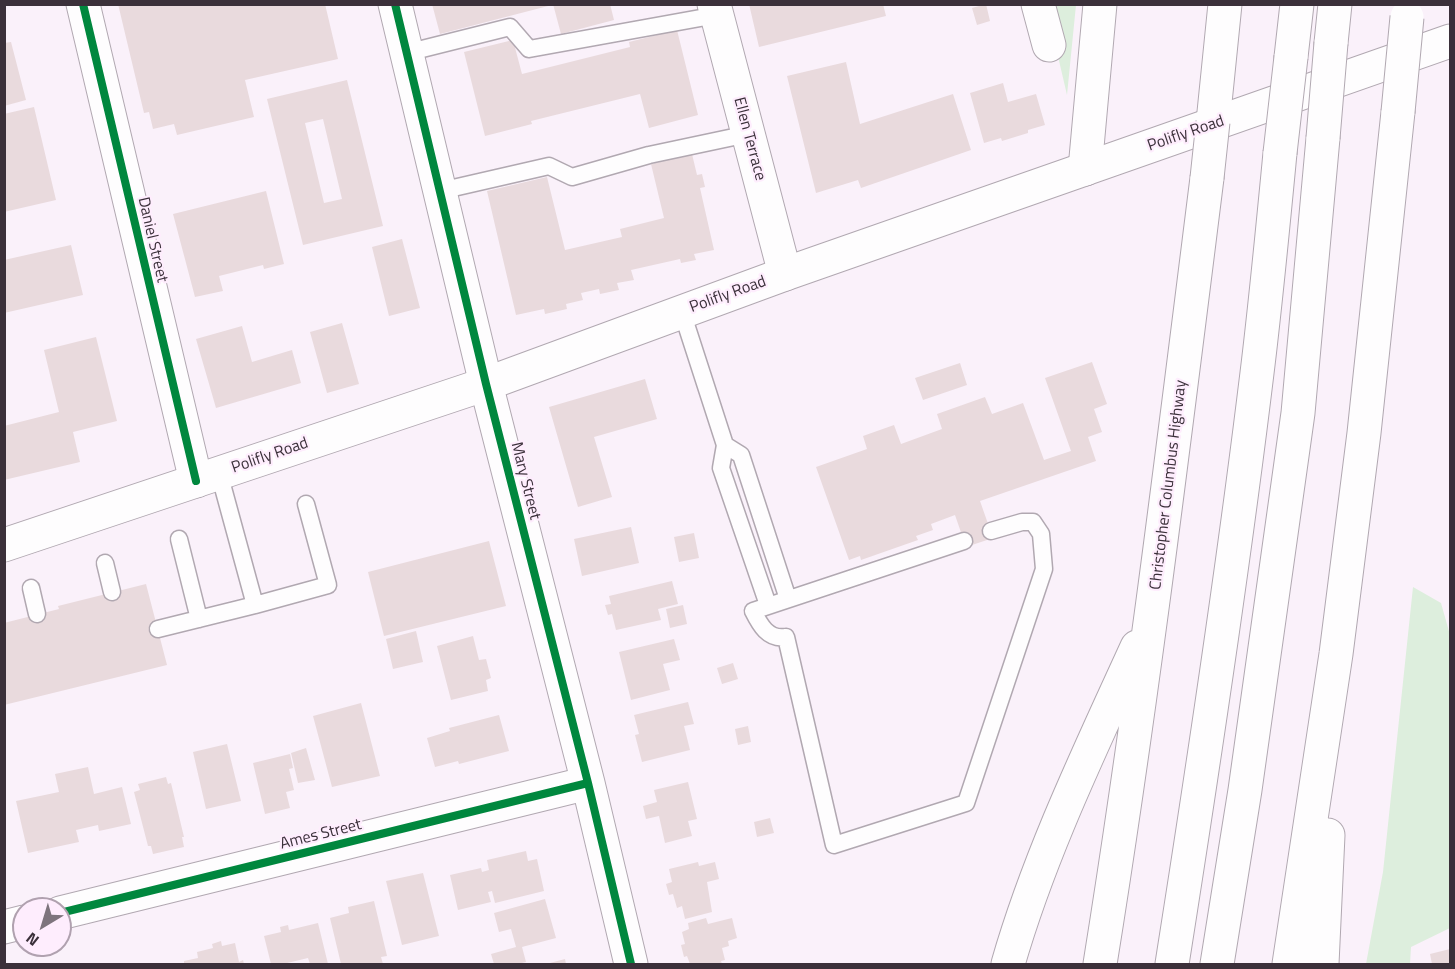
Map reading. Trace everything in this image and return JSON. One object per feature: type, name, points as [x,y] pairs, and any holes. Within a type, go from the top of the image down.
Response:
[{"type":"main road","name":"Daniel Street","points":[[83,4],[208,477]]},
{"type":"main road","name":"Mary Street","points":[[395,4],[486,384],[588,783],[631,964]]},
{"type":"main road","points":[[1038,4],[1049,45]]},
{"type":"main road","points":[[1085,169],[1100,4]]},
{"type":"main road","name":"Christopher Columbus Highway","points":[[1100,964],[1153,612],[1207,178],[1225,4]]},
{"type":"main road","points":[[1172,964],[1208,735],[1244,476],[1297,4]]},
{"type":"main road","points":[[1218,964],[1298,413],[1335,4]]},
{"type":"main road","name":"Ellen Terrace","points":[[715,10],[785,274]]},
{"type":"main road","points":[[1289,964],[1336,654],[1364,433],[1407,11]]},
{"type":"main road","name":"Polifly Road","points":[[4,545],[486,384],[785,274],[1450,41]]},
{"type":"main road","points":[[1008,964],[1016,936],[1069,796],[1153,612]]},
{"type":"main road","points":[[1322,964],[1336,654]]},
{"type":"main road","name":"Ames Street","points":[[72,911],[588,783]]},
{"type":"lane","points":[[406,53],[510,27],[528,50],[715,10]]},
{"type":"lane","points":[[440,191],[549,166],[572,177],[649,155],[748,134]]},
{"type":"lane","points":[[682,312],[725,444],[721,468],[768,606]]},
{"type":"lane","points":[[725,444],[741,456],[788,599]]},
{"type":"lane","points":[[208,477],[255,605]]},
{"type":"lane","points":[[158,629],[328,585],[306,504]]},
{"type":"lane","points":[[964,541],[753,611],[768,633],[774,637],[786,637],[834,845],[966,803],[1044,569],[1041,534],[1033,522],[1022,522],[991,531]]},
{"type":"lane","points":[[179,539],[199,619]]},
{"type":"lane","points":[[105,562],[112,592]]},
{"type":"lane","points":[[31,588],[37,615]]},
{"type":"green space","points":[[1046,5],[1076,5],[1067,95]]},
{"type":"green space","points":[[1413,587],[1441,603],[1450,635],[1450,928],[1411,947],[1410,964],[1366,964],[1383,872]]},
{"type":"building","points":[[118,4],[325,4],[338,59],[245,80],[254,117],[177,135],[174,124],[153,129],[149,112],[144,113]]},
{"type":"building","points":[[432,4],[552,4],[552,5],[440,34]]},
{"type":"building","points":[[553,4],[610,4],[614,20],[561,34]]},
{"type":"building","points":[[749,4],[883,4],[886,16],[759,47]]},
{"type":"building","points":[[986,4],[990,21],[977,25],[972,8]]},
{"type":"building","points":[[677,30],[698,115],[649,128],[640,94],[531,121],[532,124],[485,136],[464,52],[513,40],[522,74],[630,47],[629,42]]},
{"type":"building","points":[[11,42],[26,100],[4,106],[4,43]]},
{"type":"building","points":[[846,62],[860,124],[953,94],[971,150],[861,188],[858,180],[816,193],[787,76]]},
{"type":"building","points":[[347,80],[383,226],[303,245],[267,99]],"holes":[[[323,119],[342,199],[324,203],[305,123]]]},
{"type":"building","points":[[1003,83],[1008,102],[1036,94],[1045,125],[1002,141],[1001,138],[984,143],[970,93]]},
{"type":"building","points":[[34,107],[56,200],[4,212],[4,114]]},
{"type":"building","points":[[692,154],[697,175],[702,174],[705,187],[700,188],[714,250],[694,254],[696,260],[681,263],[680,259],[631,270],[634,280],[617,283],[619,290],[600,294],[599,289],[581,293],[583,300],[566,304],[567,309],[545,314],[544,309],[516,315],[487,191],[547,177],[565,250],[622,237],[620,229],[664,218],[651,164]]},
{"type":"building","points":[[266,191],[284,264],[264,269],[263,265],[219,276],[223,291],[195,297],[173,214]]},
{"type":"building","points":[[402,239],[420,308],[389,316],[372,247]]},
{"type":"building","points":[[71,245],[83,295],[4,313],[4,260]]},
{"type":"building","points":[[342,323],[359,384],[327,393],[310,332]]},
{"type":"building","points":[[242,326],[252,362],[292,350],[301,383],[216,408],[196,339]]},
{"type":"building","points":[[96,337],[117,421],[73,432],[80,462],[4,480],[4,426],[59,412],[44,350]]},
{"type":"building","points":[[1092,362],[1107,404],[1094,409],[1102,432],[1088,437],[1096,461],[980,501],[993,538],[966,547],[955,515],[931,524],[933,530],[916,536],[918,540],[861,560],[860,556],[849,560],[816,467],[867,449],[863,436],[894,425],[901,444],[942,429],[937,414],[985,397],[992,414],[1023,403],[1044,460],[1071,451],[1045,378]]},
{"type":"building","points":[[960,363],[967,385],[923,400],[915,378]]},
{"type":"building","points":[[645,379],[657,419],[594,437],[612,497],[578,507],[549,407]]},
{"type":"building","points":[[631,527],[639,563],[582,576],[574,539]]},
{"type":"building","points":[[694,533],[699,558],[679,562],[674,537]]},
{"type":"building","points":[[489,541],[506,606],[384,636],[368,572]]},
{"type":"building","points":[[672,581],[678,604],[658,609],[661,620],[616,630],[612,614],[608,615],[605,605],[611,604],[609,596]]},
{"type":"building","points":[[146,584],[167,665],[4,705],[4,623],[59,609],[58,606]]},
{"type":"building","points":[[683,605],[687,624],[670,628],[666,609]]},
{"type":"building","points":[[416,631],[423,662],[393,669],[386,639]]},
{"type":"building","points":[[473,636],[479,660],[486,659],[491,678],[486,680],[488,691],[451,700],[437,646]]},
{"type":"building","points":[[674,639],[680,660],[663,664],[670,690],[631,700],[619,652]]},
{"type":"building","points":[[733,663],[738,679],[722,684],[717,668]]},
{"type":"building","points":[[688,702],[694,724],[684,726],[690,750],[642,762],[635,735],[639,734],[634,715]]},
{"type":"building","points":[[361,703],[380,776],[332,787],[313,716]]},
{"type":"building","points":[[499,715],[509,751],[459,764],[458,761],[435,767],[427,738],[450,731],[449,728]]},
{"type":"building","points":[[748,726],[751,742],[738,745],[735,729]]},
{"type":"building","points":[[227,744],[241,801],[206,809],[193,752]]},
{"type":"building","points":[[306,748],[315,780],[298,783],[291,753]]},
{"type":"building","points":[[290,754],[293,768],[289,769],[294,790],[286,792],[290,808],[265,814],[253,763]]},
{"type":"building","points":[[88,767],[94,794],[122,787],[131,824],[99,831],[98,825],[76,830],[79,842],[28,853],[16,801],[59,792],[55,774]]},
{"type":"building","points":[[166,777],[168,784],[171,783],[184,837],[182,837],[184,847],[153,854],[151,846],[148,846],[134,792],[140,790],[138,784]]},
{"type":"building","points":[[688,782],[697,819],[688,821],[692,836],[665,843],[659,816],[646,819],[643,806],[657,802],[654,790]]},
{"type":"building","points":[[770,818],[774,833],[757,837],[754,822]]},
{"type":"building","points":[[526,851],[528,861],[537,859],[544,891],[495,903],[492,891],[488,892],[491,902],[458,910],[450,875],[481,868],[482,872],[489,870],[487,860]]},
{"type":"building","points":[[698,862],[699,866],[715,862],[719,879],[707,882],[712,912],[685,919],[682,906],[677,908],[673,894],[669,895],[666,884],[672,882],[669,869]]},
{"type":"building","points":[[423,873],[439,936],[402,945],[386,881]]},
{"type":"building","points":[[545,899],[556,938],[522,947],[526,962],[494,964],[491,954],[516,947],[511,929],[499,932],[494,913]]},
{"type":"building","points":[[374,901],[387,956],[381,957],[383,964],[341,964],[330,918],[349,913],[348,907]]},
{"type":"building","points":[[706,918],[708,924],[732,918],[737,938],[728,941],[729,946],[722,948],[725,960],[721,961],[722,964],[690,964],[687,956],[684,957],[681,945],[685,944],[682,932],[689,929],[688,923]]},
{"type":"building","points":[[318,923],[328,964],[310,964],[308,958],[283,964],[271,964],[264,936],[281,932],[280,927],[288,925],[289,930]]},
{"type":"building","points":[[221,941],[222,946],[235,943],[239,962],[243,960],[244,964],[184,964],[184,961],[198,958],[197,952],[213,948],[212,944]]},
{"type":"building","points":[[1450,949],[1450,964],[1432,964],[1430,954]]},
{"type":"building","points":[[565,959],[566,964],[546,964]]},
{"type":"cycle path","points":[[83,4],[196,481]]},
{"type":"cycle path","points":[[395,4],[486,384],[588,783],[631,964]]},
{"type":"cycle path","points":[[72,910],[588,783]]}]
